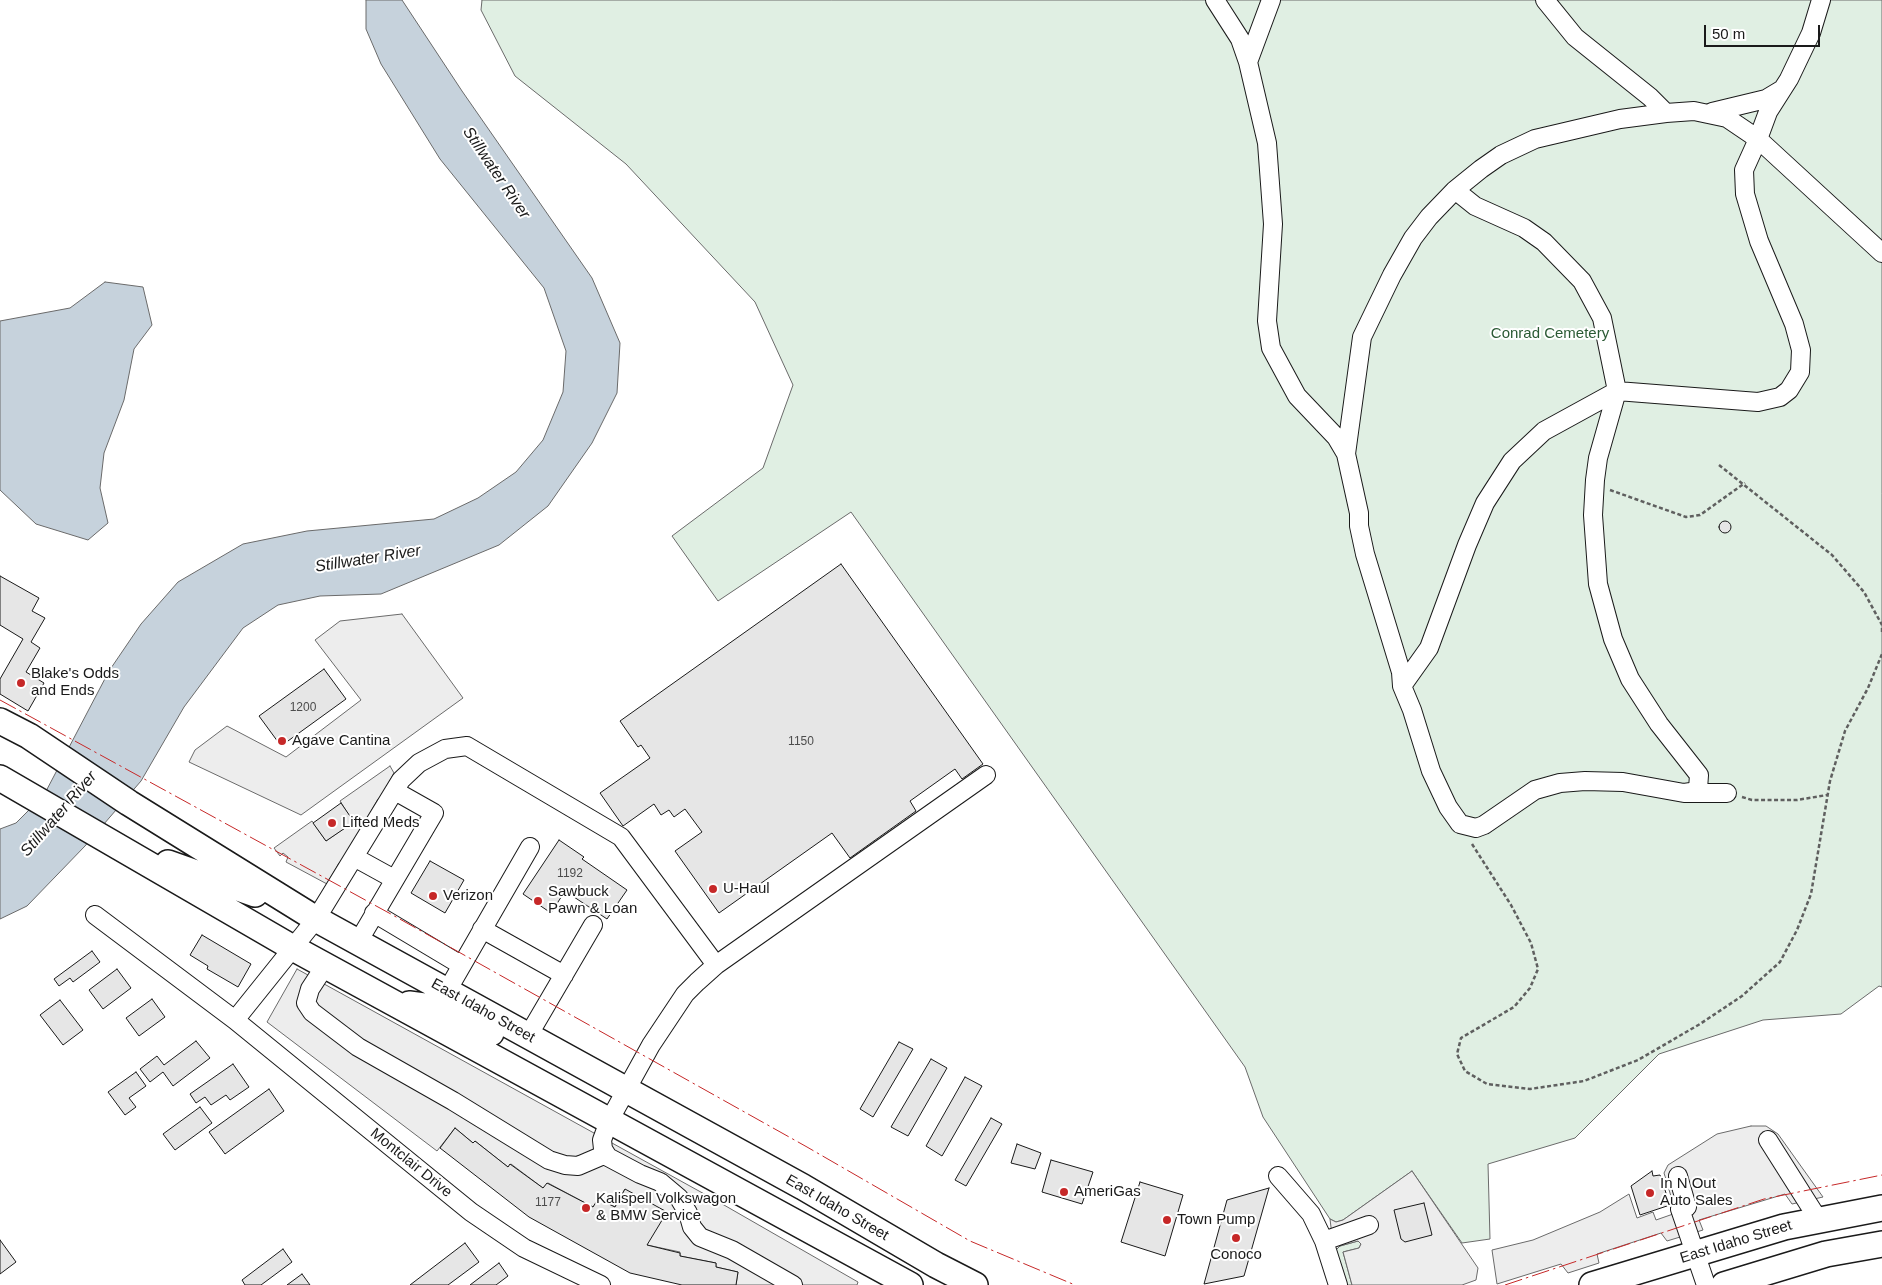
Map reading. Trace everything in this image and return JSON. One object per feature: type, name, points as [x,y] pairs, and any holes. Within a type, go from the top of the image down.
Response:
[{"type":"highway","name":"East Idaho Street","points":[[0,721],[29,736],[129,803],[305,933],[325,966],[910,1285]]},
{"type":"highway","name":"East Idaho Street","points":[[0,778],[136,856],[305,933],[358,942],[626,1089],[936,1265],[975,1285]]},
{"type":"highway","points":[[136,856],[178,865],[258,895],[297,918],[305,933]]},
{"type":"highway","points":[[390,1001],[439,1008],[589,1081],[626,1089]]},
{"type":"highway","name":"East Idaho Street","points":[[1592,1285],[1818,1219],[1882,1208]]},
{"type":"highway","points":[[1724,1285],[1826,1254],[1882,1244]]},
{"type":"street","points":[[1215,0],[1240,39],[1248,62],[1267,143],[1273,224],[1267,321],[1270,348],[1297,396],[1336,437],[1346,454],[1359,514],[1358,526],[1401,672],[1402,686],[1412,710],[1431,771],[1448,807],[1460,824],[1476,828],[1484,825],[1535,790],[1560,783],[1585,781],[1623,782],[1684,793],[1727,793]]},
{"type":"street","points":[[1248,62],[1272,0]]},
{"type":"street","points":[[1545,0],[1575,37],[1666,113]]},
{"type":"street","points":[[1402,686],[1429,648],[1467,545],[1486,503],[1503,474],[1528,444],[1544,431],[1617,391],[1758,402],[1780,397],[1796,382],[1800,372],[1801,350],[1794,324],[1758,241],[1745,194],[1744,170],[1768,112],[1784,88],[1811,33],[1821,0]]},
{"type":"street","points":[[1708,113],[1766,99],[1784,88]]},
{"type":"street","points":[[1346,454],[1362,337],[1392,275],[1413,238],[1429,216],[1456,190],[1501,155],[1534,139],[1620,119],[1666,113],[1694,111],[1727,118],[1758,139],[1882,254]]},
{"type":"street","points":[[1456,190],[1475,206],[1517,225],[1544,242],[1582,281],[1596,305],[1606,331],[1617,391],[1598,458],[1595,485],[1594,524],[1598,584],[1613,639],[1640,698],[1699,775],[1698,789],[1684,793]]},
{"type":"street","points":[[235,1020],[305,933],[401,780],[419,763],[445,749],[467,746],[621,837],[716,965]]},
{"type":"street","points":[[1695,768],[1727,793]]},
{"type":"street","points":[[793,1285],[732,1250],[700,1237],[692,1227],[688,1213],[679,1198],[660,1182],[623,1166],[606,1154],[602,1149],[602,1140],[609,1121],[671,1014],[685,994],[716,965],[986,775]]},
{"type":"street","points":[[358,942],[434,813],[395,791]]},
{"type":"street","points":[[446,991],[530,847]]},
{"type":"street","points":[[354,857],[394,879]]},
{"type":"street","points":[[374,913],[462,965]]},
{"type":"street","name":"Montclair Drive","points":[[95,915],[235,1020],[471,1212],[524,1248],[601,1285]]},
{"type":"street","points":[[528,1036],[593,925]]},
{"type":"street","points":[[482,929],[564,975]]},
{"type":"street","points":[[325,966],[310,989],[306,1003],[312,1012],[358,1047],[549,1160],[565,1165],[578,1166],[606,1154]]},
{"type":"street","points":[[1768,1140],[1818,1219]]},
{"type":"street","points":[[1278,1176],[1312,1214],[1324,1241],[1330,1265],[1338,1285]]},
{"type":"street","points":[[1678,1176],[1695,1254],[1706,1285]]},
{"type":"street","points":[[1324,1241],[1368,1225]]},
{"type":"street","points":[[1326,1285],[1330,1276],[1330,1265]]},
{"type":"path","points":[[1719,465],[1745,483],[1832,556],[1864,592],[1882,626],[1882,634]]},
{"type":"path","points":[[1595,485],[1686,517],[1700,515],[1745,483]]},
{"type":"path","points":[[1460,824],[1531,943],[1538,969],[1530,988],[1514,1007],[1461,1038],[1457,1054],[1465,1071],[1487,1084],[1530,1089],[1584,1081],[1638,1060],[1700,1024],[1742,996],[1780,962],[1797,930],[1811,894],[1827,795],[1845,732],[1868,688],[1882,654]]},
{"type":"path","points":[[1727,793],[1752,800],[1797,800],[1827,795]]},
{"type":"green space","name":"Conrad Cemetery","points":[[482,0],[1882,0],[1882,987],[1879,986],[1841,1014],[1763,1020],[1659,1054],[1575,1138],[1488,1164],[1490,1239],[1462,1243],[1412,1171],[1343,1220],[1336,1222],[1330,1219],[1263,1117],[1245,1067],[851,512],[718,601],[672,536],[763,468],[793,385],[755,302],[626,164],[515,76],[481,10]]},
{"type":"green space","points":[[1358,1241],[1361,1244],[1359,1248],[1343,1252],[1352,1285],[1342,1285],[1334,1252],[1340,1246]]},
{"type":"shaded area","points":[[402,614],[463,698],[301,815],[189,762],[195,750],[227,726],[286,757],[361,700],[315,640],[340,621]]},
{"type":"shaded area","points":[[390,766],[394,773],[388,784],[390,787],[383,800],[378,799],[344,859],[339,863],[327,884],[286,862],[288,857],[283,853],[280,856],[274,848],[312,821],[326,841],[353,822],[340,801]]},
{"type":"shaded area","points":[[297,969],[717,1201],[858,1282],[857,1285],[736,1285],[738,1272],[716,1267],[716,1263],[680,1256],[680,1252],[647,1245],[625,1189],[615,1207],[599,1199],[593,1207],[548,1183],[543,1188],[511,1164],[508,1167],[455,1128],[437,1151],[267,1022]]},
{"type":"shaded area","points":[[1751,1126],[1766,1126],[1778,1134],[1823,1197],[1792,1204],[1785,1194],[1699,1220],[1703,1230],[1667,1241],[1661,1233],[1597,1254],[1599,1263],[1568,1273],[1561,1264],[1497,1284],[1492,1250],[1533,1240],[1600,1212],[1629,1194],[1637,1218],[1653,1212],[1656,1220],[1676,1213],[1664,1173],[1668,1165],[1717,1134]]},
{"type":"shaded area","points":[[1412,1171],[1478,1268],[1476,1280],[1462,1285],[1352,1285],[1343,1252],[1359,1248],[1361,1244],[1358,1241],[1340,1246],[1334,1252],[1330,1219],[1336,1222],[1343,1220]]},
{"type":"water","name":"Stillwater River","points":[[366,0],[402,0],[462,91],[592,278],[620,343],[617,393],[592,443],[548,506],[499,545],[381,594],[320,596],[278,605],[243,628],[184,707],[141,781],[85,846],[27,906],[0,919],[0,829],[16,823],[44,795],[109,671],[141,624],[178,582],[243,544],[307,531],[434,519],[478,498],[516,472],[543,440],[563,392],[566,351],[544,288],[440,159],[381,64],[366,29]]},
{"type":"water","points":[[105,282],[143,287],[152,325],[134,349],[124,400],[104,453],[100,488],[108,523],[88,540],[36,524],[0,490],[0,321],[70,308]]},
{"type":"building","points":[[1723,521],[1727,521],[1731,527],[1727,533],[1723,533],[1719,529],[1719,525]]},
{"type":"building","points":[[841,564],[983,764],[962,779],[955,769],[910,801],[916,811],[850,858],[832,833],[719,913],[675,851],[702,832],[685,809],[674,817],[669,810],[661,815],[654,804],[623,826],[600,793],[650,758],[641,745],[638,747],[620,721]]},
{"type":"building","points":[[0,576],[39,598],[32,611],[45,618],[31,642],[40,648],[26,672],[44,683],[28,711],[0,694],[0,679],[23,639],[0,625]]},
{"type":"building","points":[[324,669],[346,699],[281,746],[259,716]]},
{"type":"building","points":[[341,803],[354,822],[326,841],[313,823]]},
{"type":"building","points":[[559,840],[584,857],[582,859],[627,890],[607,919],[565,891],[551,913],[523,894]]},
{"type":"building","points":[[430,861],[464,880],[445,913],[411,893]]},
{"type":"building","points":[[202,935],[251,964],[238,987],[207,969],[208,966],[190,955]]},
{"type":"building","points":[[92,951],[100,962],[73,982],[70,978],[59,986],[54,979]]},
{"type":"building","points":[[117,969],[131,988],[103,1009],[89,990]]},
{"type":"building","points":[[152,999],[165,1017],[139,1036],[126,1018]]},
{"type":"building","points":[[60,1000],[83,1030],[63,1045],[40,1015]]},
{"type":"building","points":[[196,1041],[210,1058],[173,1086],[163,1072],[150,1082],[140,1069],[157,1056],[164,1065]]},
{"type":"building","points":[[899,1042],[913,1049],[873,1117],[860,1109]]},
{"type":"building","points":[[931,1059],[947,1068],[908,1136],[891,1127]]},
{"type":"building","points":[[233,1064],[249,1087],[230,1100],[226,1095],[211,1105],[205,1097],[196,1103],[190,1094]]},
{"type":"building","points":[[136,1072],[146,1086],[129,1098],[136,1107],[125,1115],[108,1092]]},
{"type":"building","points":[[965,1077],[982,1086],[942,1156],[926,1146]]},
{"type":"building","points":[[269,1089],[284,1111],[225,1154],[209,1132]]},
{"type":"building","points":[[200,1107],[212,1123],[175,1150],[163,1134]]},
{"type":"building","points":[[991,1118],[1002,1124],[966,1186],[955,1180]]},
{"type":"building","points":[[455,1128],[508,1167],[510,1164],[543,1188],[547,1183],[593,1207],[598,1199],[615,1207],[625,1189],[667,1212],[647,1245],[680,1253],[680,1256],[716,1263],[716,1267],[738,1272],[736,1285],[682,1285],[630,1273],[529,1217],[440,1148]]},
{"type":"building","points":[[1017,1144],[1041,1153],[1035,1169],[1011,1163]]},
{"type":"building","points":[[1051,1160],[1093,1172],[1082,1204],[1042,1192]]},
{"type":"building","points":[[1652,1171],[1653,1176],[1660,1175],[1670,1205],[1640,1215],[1631,1186]]},
{"type":"building","points":[[1140,1182],[1183,1195],[1165,1256],[1121,1242]]},
{"type":"building","name":"Conoco","points":[[1269,1188],[1244,1276],[1204,1284],[1227,1200]]},
{"type":"building","points":[[1424,1203],[1432,1235],[1405,1242],[1401,1239],[1394,1210]]},
{"type":"building","points":[[0,1240],[16,1262],[0,1274]]},
{"type":"building","points":[[465,1243],[479,1262],[448,1285],[410,1285]]},
{"type":"building","points":[[283,1249],[292,1262],[261,1285],[245,1285],[242,1280]]},
{"type":"building","points":[[499,1263],[508,1276],[496,1285],[470,1285]]},
{"type":"building","points":[[302,1274],[310,1285],[287,1285]]},
{"type":"power","points":[[0,700],[389,913],[807,1147],[970,1241],[1075,1285]]},
{"type":"power","points":[[1505,1285],[1764,1199],[1882,1175]]},
{"type":"place","name":"Blake's Odds and Ends","points":[[21,683]]},
{"type":"place","name":"Agave Cantina","points":[[282,741]]},
{"type":"place","name":"Lifted Meds","points":[[332,823]]},
{"type":"place","name":"U-Haul","points":[[713,889]]},
{"type":"place","name":"Verizon","points":[[433,896]]},
{"type":"place","name":"Sawbuck Pawn & Loan","points":[[538,901]]},
{"type":"place","name":"AmeriGas","points":[[1064,1192]]},
{"type":"place","name":"In N Out Auto Sales","points":[[1650,1193]]},
{"type":"place","name":"Kalispell Volkswagon & BMW Service","points":[[586,1208]]},
{"type":"place","name":"Town Pump","points":[[1167,1220]]},
{"type":"place","name":"Conoco","points":[[1236,1238]]}]
